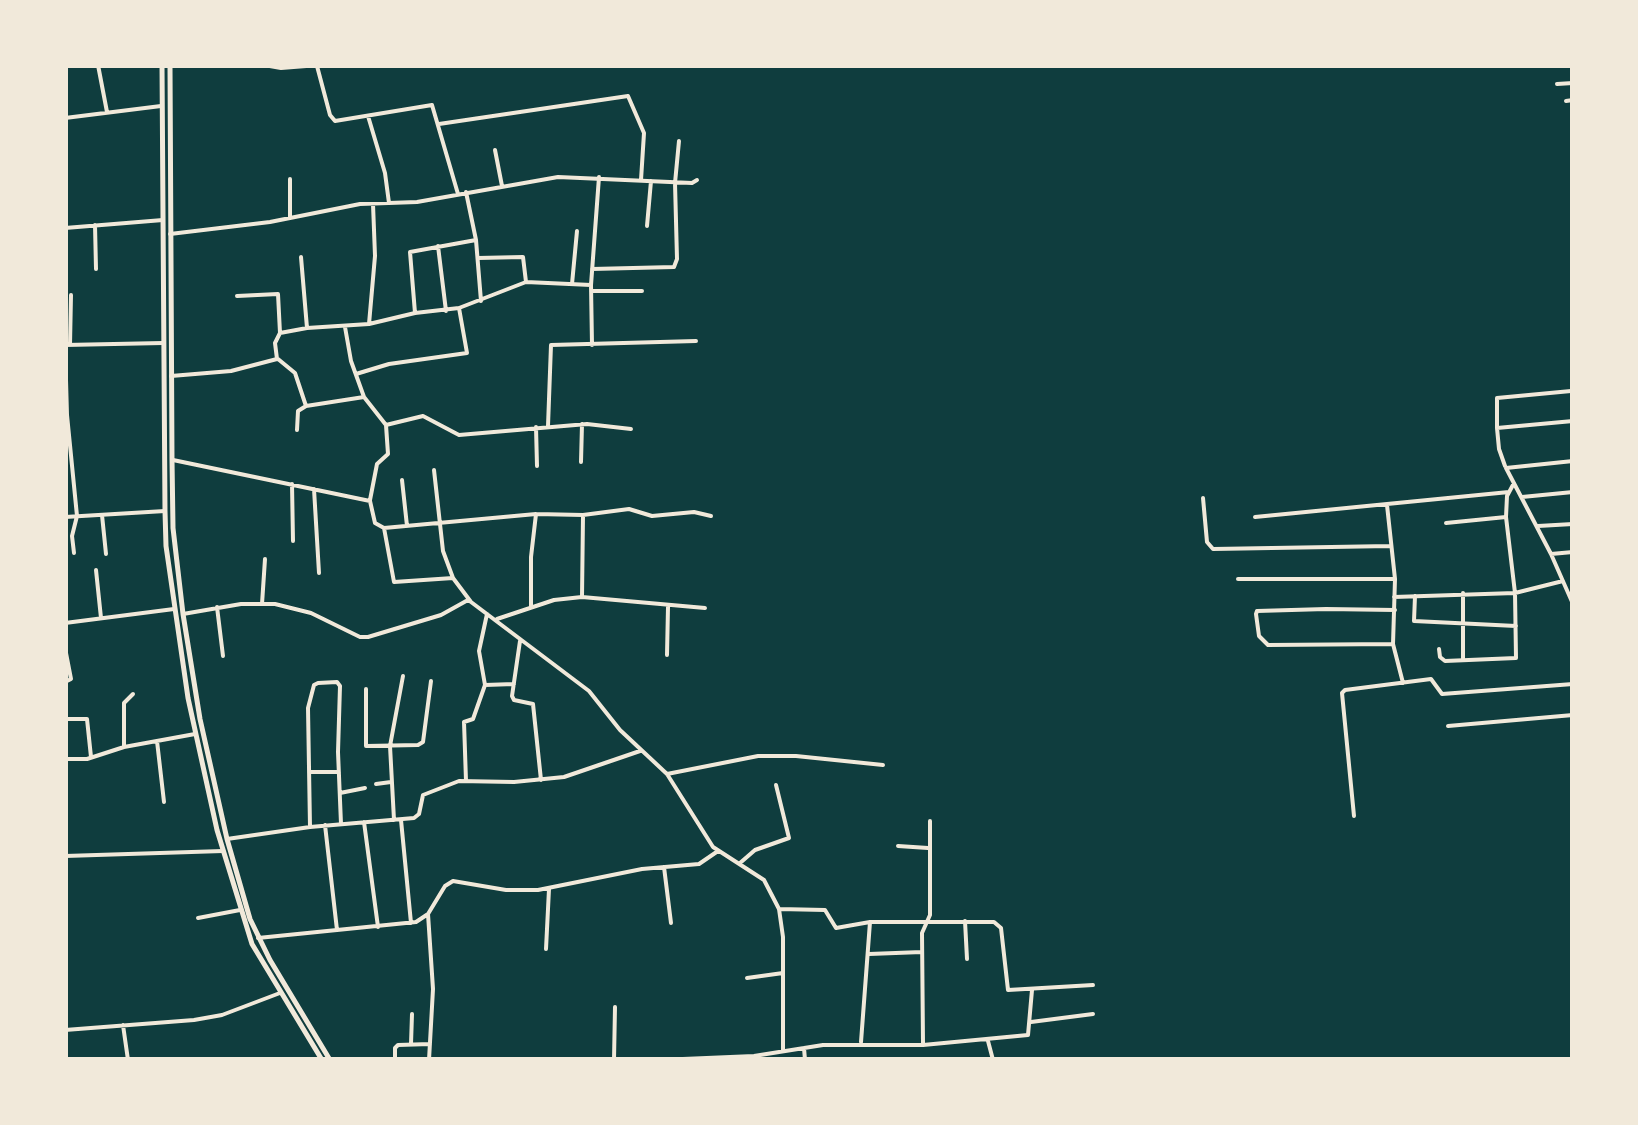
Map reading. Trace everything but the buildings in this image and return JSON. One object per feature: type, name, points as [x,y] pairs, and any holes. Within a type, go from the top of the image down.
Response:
[{"type":"main road","points":[[162,65],[160,106],[170,234],[173,528],[200,720],[227,839],[258,938],[330,1060]]},
{"type":"main road","points":[[170,65],[166,211],[162,220],[163,344],[165,511],[175,609],[195,734],[240,910],[252,944],[322,1060]]},
{"type":"street","points":[[98,65],[107,112]]},
{"type":"street","points":[[264,65],[318,66],[332,118],[340,121],[430,104],[434,108],[476,240],[481,301]]},
{"type":"street","points":[[1557,84],[1573,83]]},
{"type":"street","points":[[438,124],[628,96],[644,134],[641,180]]},
{"type":"street","points":[[65,118],[160,106]]},
{"type":"street","points":[[368,116],[389,202]]},
{"type":"street","points":[[592,269],[674,268],[679,141]]},
{"type":"street","points":[[495,150],[502,186]]},
{"type":"street","points":[[170,234],[373,203],[417,202],[558,177],[675,183],[697,180]]},
{"type":"street","points":[[592,345],[591,288],[599,177]]},
{"type":"street","points":[[290,179],[290,218]]},
{"type":"street","points":[[647,226],[651,180]]},
{"type":"street","points":[[370,324],[375,256],[373,203]]},
{"type":"street","points":[[65,228],[162,220]]},
{"type":"street","points":[[95,225],[96,269]]},
{"type":"street","points":[[572,284],[577,232]]},
{"type":"street","points":[[415,313],[410,252],[476,240]]},
{"type":"street","points":[[438,246],[446,311]]},
{"type":"street","points":[[301,257],[307,328]]},
{"type":"street","points":[[478,258],[523,257],[526,282]]},
{"type":"street","points":[[280,333],[446,311],[526,282],[642,291]]},
{"type":"street","points":[[238,296],[278,294],[277,359],[295,373],[306,406]]},
{"type":"street","points":[[71,295],[67,345],[68,415],[77,516],[72,536],[74,553]]},
{"type":"street","points":[[356,374],[389,364],[466,353],[460,308]]},
{"type":"street","points":[[345,326],[364,397],[386,425],[388,454],[377,464],[370,501],[375,523],[384,528],[629,509],[652,516],[694,512],[711,516]]},
{"type":"street","points":[[548,426],[552,345],[696,341]]},
{"type":"street","points":[[67,345],[163,344]]},
{"type":"street","points":[[171,376],[231,371],[277,359]]},
{"type":"street","points":[[1570,391],[1497,398],[1497,428],[1506,468],[1573,604]]},
{"type":"street","points":[[297,430],[298,411],[306,406],[364,397]]},
{"type":"street","points":[[386,425],[423,416],[459,435],[582,424],[631,429]]},
{"type":"street","points":[[1497,428],[1573,422]]},
{"type":"street","points":[[581,462],[582,424]]},
{"type":"street","points":[[536,427],[537,466]]},
{"type":"street","points":[[172,460],[370,501]]},
{"type":"street","points":[[1506,468],[1573,461]]},
{"type":"street","points":[[434,470],[443,552],[453,578],[468,600],[589,691],[640,750],[667,774],[718,851],[764,880],[779,909],[784,1050]]},
{"type":"street","points":[[402,480],[407,526]]},
{"type":"street","points":[[292,484],[293,541]]},
{"type":"street","points":[[1439,649],[1441,660],[1516,658],[1515,593],[1506,518],[1514,484]]},
{"type":"street","points":[[314,489],[319,573]]},
{"type":"street","points":[[1255,517],[1510,492]]},
{"type":"street","points":[[1522,497],[1573,492]]},
{"type":"street","points":[[1203,498],[1207,542],[1212,549],[1390,546]]},
{"type":"street","points":[[1386,505],[1395,579],[1393,644],[1403,683]]},
{"type":"street","points":[[65,517],[165,511]]},
{"type":"street","points":[[531,606],[536,514]]},
{"type":"street","points":[[102,515],[106,554]]},
{"type":"street","points":[[582,596],[583,515]]},
{"type":"street","points":[[1446,523],[1506,518]]},
{"type":"street","points":[[1537,526],[1573,524]]},
{"type":"street","points":[[384,528],[394,582],[453,578]]},
{"type":"street","points":[[1551,554],[1573,552]]},
{"type":"street","points":[[262,604],[265,559]]},
{"type":"street","points":[[96,570],[101,618]]},
{"type":"street","points":[[1238,580],[1395,579]]},
{"type":"street","points":[[1394,597],[1515,593],[1573,583]]},
{"type":"street","points":[[1463,593],[1463,661]]},
{"type":"street","points":[[497,619],[560,598],[582,596],[705,608]]},
{"type":"street","points":[[1415,596],[1414,621],[1516,626]]},
{"type":"street","points":[[183,614],[262,604],[311,613],[360,636],[380,634],[441,615],[468,600]]},
{"type":"street","points":[[667,656],[668,607]]},
{"type":"street","points":[[217,608],[223,656]]},
{"type":"street","points":[[65,623],[175,609]]},
{"type":"street","points":[[1393,644],[1268,645],[1259,636],[1256,614],[1394,610]]},
{"type":"street","points":[[466,782],[464,722],[473,720],[485,685],[479,651],[486,614]]},
{"type":"street","points":[[520,640],[513,698],[533,705],[541,780]]},
{"type":"street","points":[[65,648],[72,678],[65,682]]},
{"type":"street","points":[[403,676],[390,746],[411,923]]},
{"type":"street","points":[[1354,816],[1342,692],[1434,679],[1442,694],[1573,684]]},
{"type":"street","points":[[310,827],[308,708],[316,684],[338,682],[341,824]]},
{"type":"street","points":[[366,689],[366,746],[418,745],[423,742],[432,682]]},
{"type":"street","points":[[485,685],[514,684]]},
{"type":"street","points":[[124,747],[124,702],[133,694]]},
{"type":"street","points":[[1448,726],[1573,715]]},
{"type":"street","points":[[65,719],[87,719],[91,758]]},
{"type":"street","points":[[65,758],[91,758],[124,747],[195,734]]},
{"type":"street","points":[[157,741],[164,802]]},
{"type":"street","points":[[227,839],[418,816],[423,795],[466,782],[564,778],[640,750]]},
{"type":"street","points":[[667,774],[758,756],[883,765]]},
{"type":"street","points":[[308,772],[339,772]]},
{"type":"street","points":[[376,784],[392,782]]},
{"type":"street","points":[[740,864],[755,850],[789,838],[776,785]]},
{"type":"street","points":[[340,793],[366,788]]},
{"type":"street","points":[[923,1045],[922,927],[930,916],[930,821]]},
{"type":"street","points":[[364,822],[378,927]]},
{"type":"street","points":[[325,825],[337,931]]},
{"type":"street","points":[[898,846],[930,848]]},
{"type":"street","points":[[65,856],[223,851]]},
{"type":"street","points":[[258,938],[411,923],[428,914],[445,886],[453,881],[516,891],[549,889],[642,869],[699,864],[718,851]]},
{"type":"street","points":[[664,868],[671,923]]},
{"type":"street","points":[[546,949],[549,889]]},
{"type":"street","points":[[779,909],[825,910],[833,928],[870,922],[999,924],[1010,992],[1093,985]]},
{"type":"street","points":[[198,918],[240,910]]},
{"type":"street","points":[[428,914],[432,989],[429,1060]]},
{"type":"street","points":[[861,1044],[870,922]]},
{"type":"street","points":[[965,922],[967,959]]},
{"type":"street","points":[[869,954],[922,952]]},
{"type":"street","points":[[747,978],[783,974]]},
{"type":"street","points":[[659,1060],[1030,1035],[1032,990]]},
{"type":"street","points":[[65,1030],[222,1015],[280,993]]},
{"type":"street","points":[[614,1007],[614,1060]]},
{"type":"street","points":[[410,1044],[412,1014]]},
{"type":"street","points":[[1031,1022],[1093,1014]]},
{"type":"street","points":[[122,1024],[128,1060]]},
{"type":"street","points":[[988,1040],[993,1060]]},
{"type":"street","points":[[395,1060],[396,1046],[430,1044]]},
{"type":"street","points":[[804,1048],[805,1060]]}]
